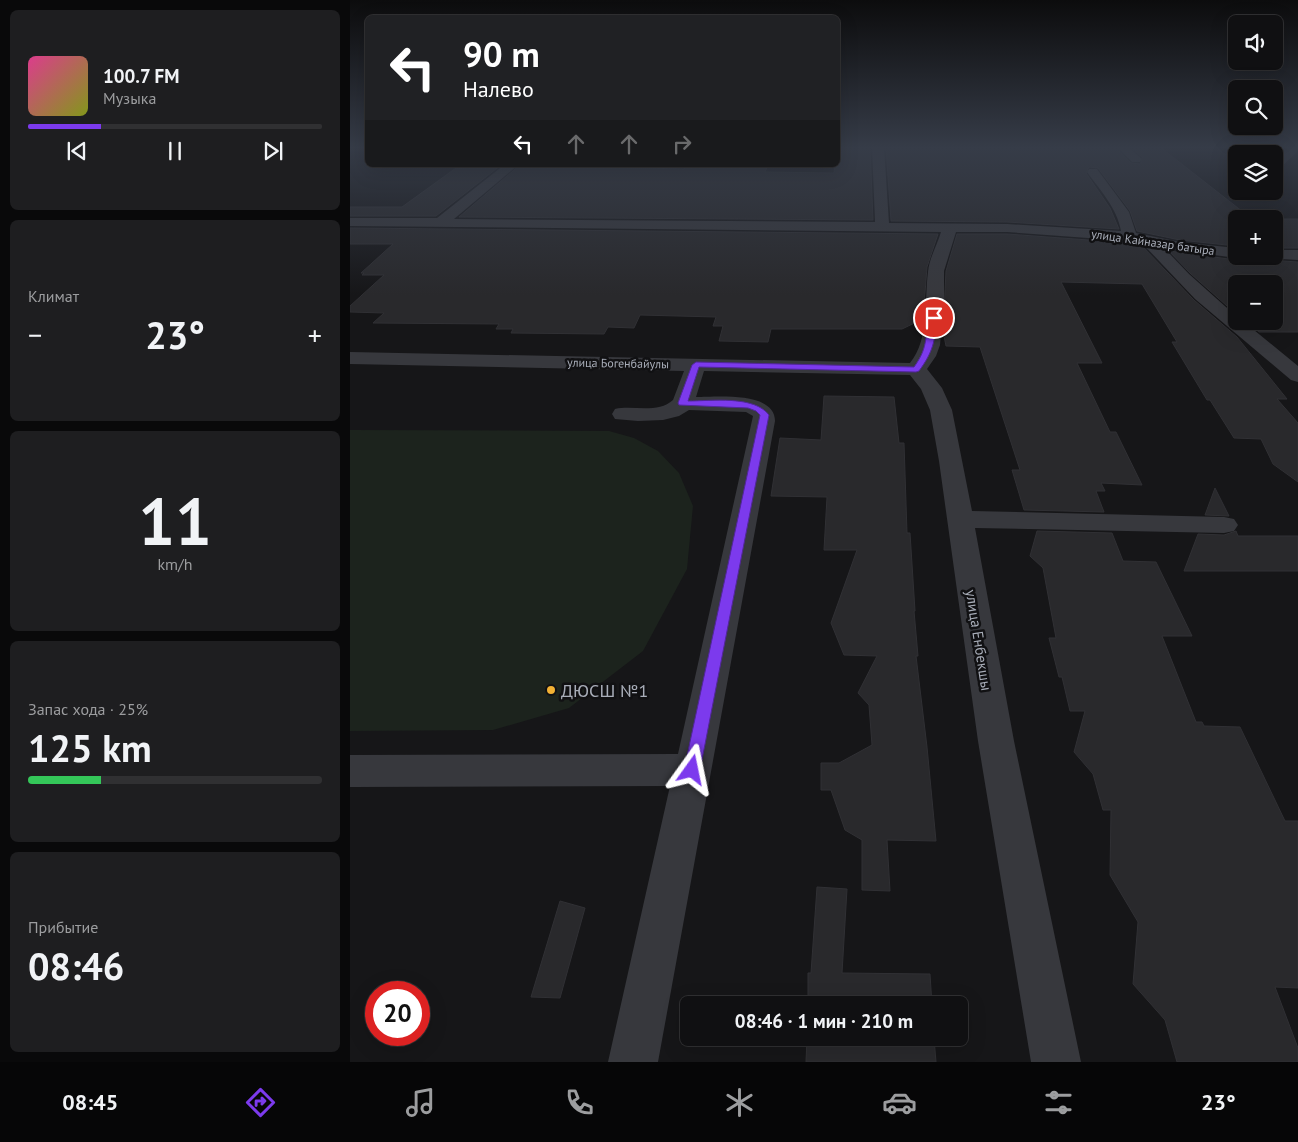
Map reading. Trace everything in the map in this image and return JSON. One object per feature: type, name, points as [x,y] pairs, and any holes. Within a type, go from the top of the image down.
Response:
[{"type":"street","points":[[440,223],[473,197]]},
{"type":"street","points":[[881,197],[882,226]]},
{"type":"street","points":[[1110,197],[1124,216],[1130,231],[1129,236]]},
{"type":"street","name":"улица Кайназар батыра","points":[[350,222],[1007,228],[1129,236],[1180,247],[1228,252]]},
{"type":"street","points":[[916,370],[926,356],[930,345],[935,304],[936,271],[950,227]]},
{"type":"street","points":[[1149,241],[1166,262],[1222,313],[1251,339],[1298,376]]},
{"type":"street","points":[[1283,255],[1298,255]]},
{"type":"street","name":"улица Богенбайулы","points":[[350,358],[916,370]]},
{"type":"street","points":[[623,414],[662,414],[680,407],[696,365]]},
{"type":"street","name":"улица Енбекшы","points":[[916,370],[930,388],[940,410],[960,519],[996,741],[1056,1062]]},
{"type":"street","points":[[633,1062],[764,415],[759,409],[749,405],[683,403]]},
{"type":"street","points":[[960,519],[1224,525]]},
{"type":"street","points":[[350,771],[692,770]]},
{"type":"shaded area","points":[[350,430],[609,431],[634,438],[658,451],[679,473],[693,506],[687,569],[643,651],[569,708],[493,730],[350,731]]},
{"type":"building","points":[[416,197],[461,197],[436,216],[350,216],[350,207],[402,207]]},
{"type":"building","points":[[483,197],[872,197],[873,220],[459,217]]},
{"type":"building","points":[[889,197],[1102,197],[1110,208],[1119,229],[1007,222],[891,221]]},
{"type":"building","points":[[1119,197],[1223,197],[1240,210],[1228,210],[1228,245],[1180,240],[1137,231],[1130,211]]},
{"type":"building","points":[[1283,219],[1298,219],[1298,248],[1283,248]]},
{"type":"building","points":[[350,228],[938,234],[927,267],[923,319],[902,329],[771,329],[768,342],[719,341],[723,326],[713,326],[716,317],[640,315],[634,328],[608,327],[604,334],[511,333],[513,329],[496,329],[499,324],[373,323],[384,313],[350,312],[350,306],[384,275],[362,275],[364,273],[361,273],[393,244],[350,244]]},
{"type":"building","points":[[957,234],[1007,234],[1129,243],[1142,246],[1194,300],[1237,337],[1287,399],[1277,399],[1298,423],[1298,482],[1273,464],[1261,439],[1234,438],[1210,400],[1207,400],[1172,342],[1177,342],[1142,284],[1061,282],[1102,363],[1077,363],[1110,432],[1116,432],[1142,485],[1101,483],[1105,491],[1096,491],[1104,512],[1024,510],[1012,470],[1020,470],[980,347],[946,346],[943,331],[946,271]]},
{"type":"building","points":[[1169,251],[1228,259],[1228,265],[1283,265],[1283,261],[1298,262],[1298,332],[1259,332],[1257,330],[1283,330],[1283,275],[1228,275],[1228,307],[1190,273]]},
{"type":"building","points":[[824,396],[894,397],[899,443],[904,443],[907,533],[910,533],[918,656],[916,656],[936,841],[887,840],[890,891],[862,890],[862,840],[845,830],[831,790],[821,790],[821,763],[839,763],[872,745],[869,705],[858,693],[877,656],[844,655],[831,623],[857,550],[824,550],[827,497],[771,496],[780,438],[821,440]]},
{"type":"building","points":[[1215,488],[1229,516],[1205,515]]},
{"type":"building","points":[[1037,531],[1112,533],[1123,561],[1156,562],[1192,636],[1162,636],[1196,722],[1202,722],[1204,726],[1240,727],[1285,821],[1298,821],[1298,988],[1275,987],[1298,1048],[1298,1062],[1177,1062],[1165,1020],[1133,984],[1138,922],[1110,875],[1111,810],[1103,810],[1093,774],[1074,752],[1085,711],[1070,711],[1062,677],[1059,677],[1049,638],[1056,638],[1043,568],[1030,556]]},
{"type":"building","points":[[1236,531],[1238,536],[1298,536],[1298,571],[1184,571],[1198,534],[1224,535]]},
{"type":"building","points":[[817,887],[847,889],[842,973],[930,974],[931,996],[808,996],[808,973],[811,973]]},
{"type":"building","points":[[560,901],[585,908],[560,998],[531,997]]},
{"type":"building","points":[[807,1046],[935,1046],[936,1062],[806,1062]]},
{"type":"place","name":"ДЮСШ №1","points":[[551,690]]},
{"type":"route","points":[[692,770],[764,421],[764,415],[759,409],[749,405],[683,403],[696,365],[916,370],[926,356],[930,345],[934,318]]}]
